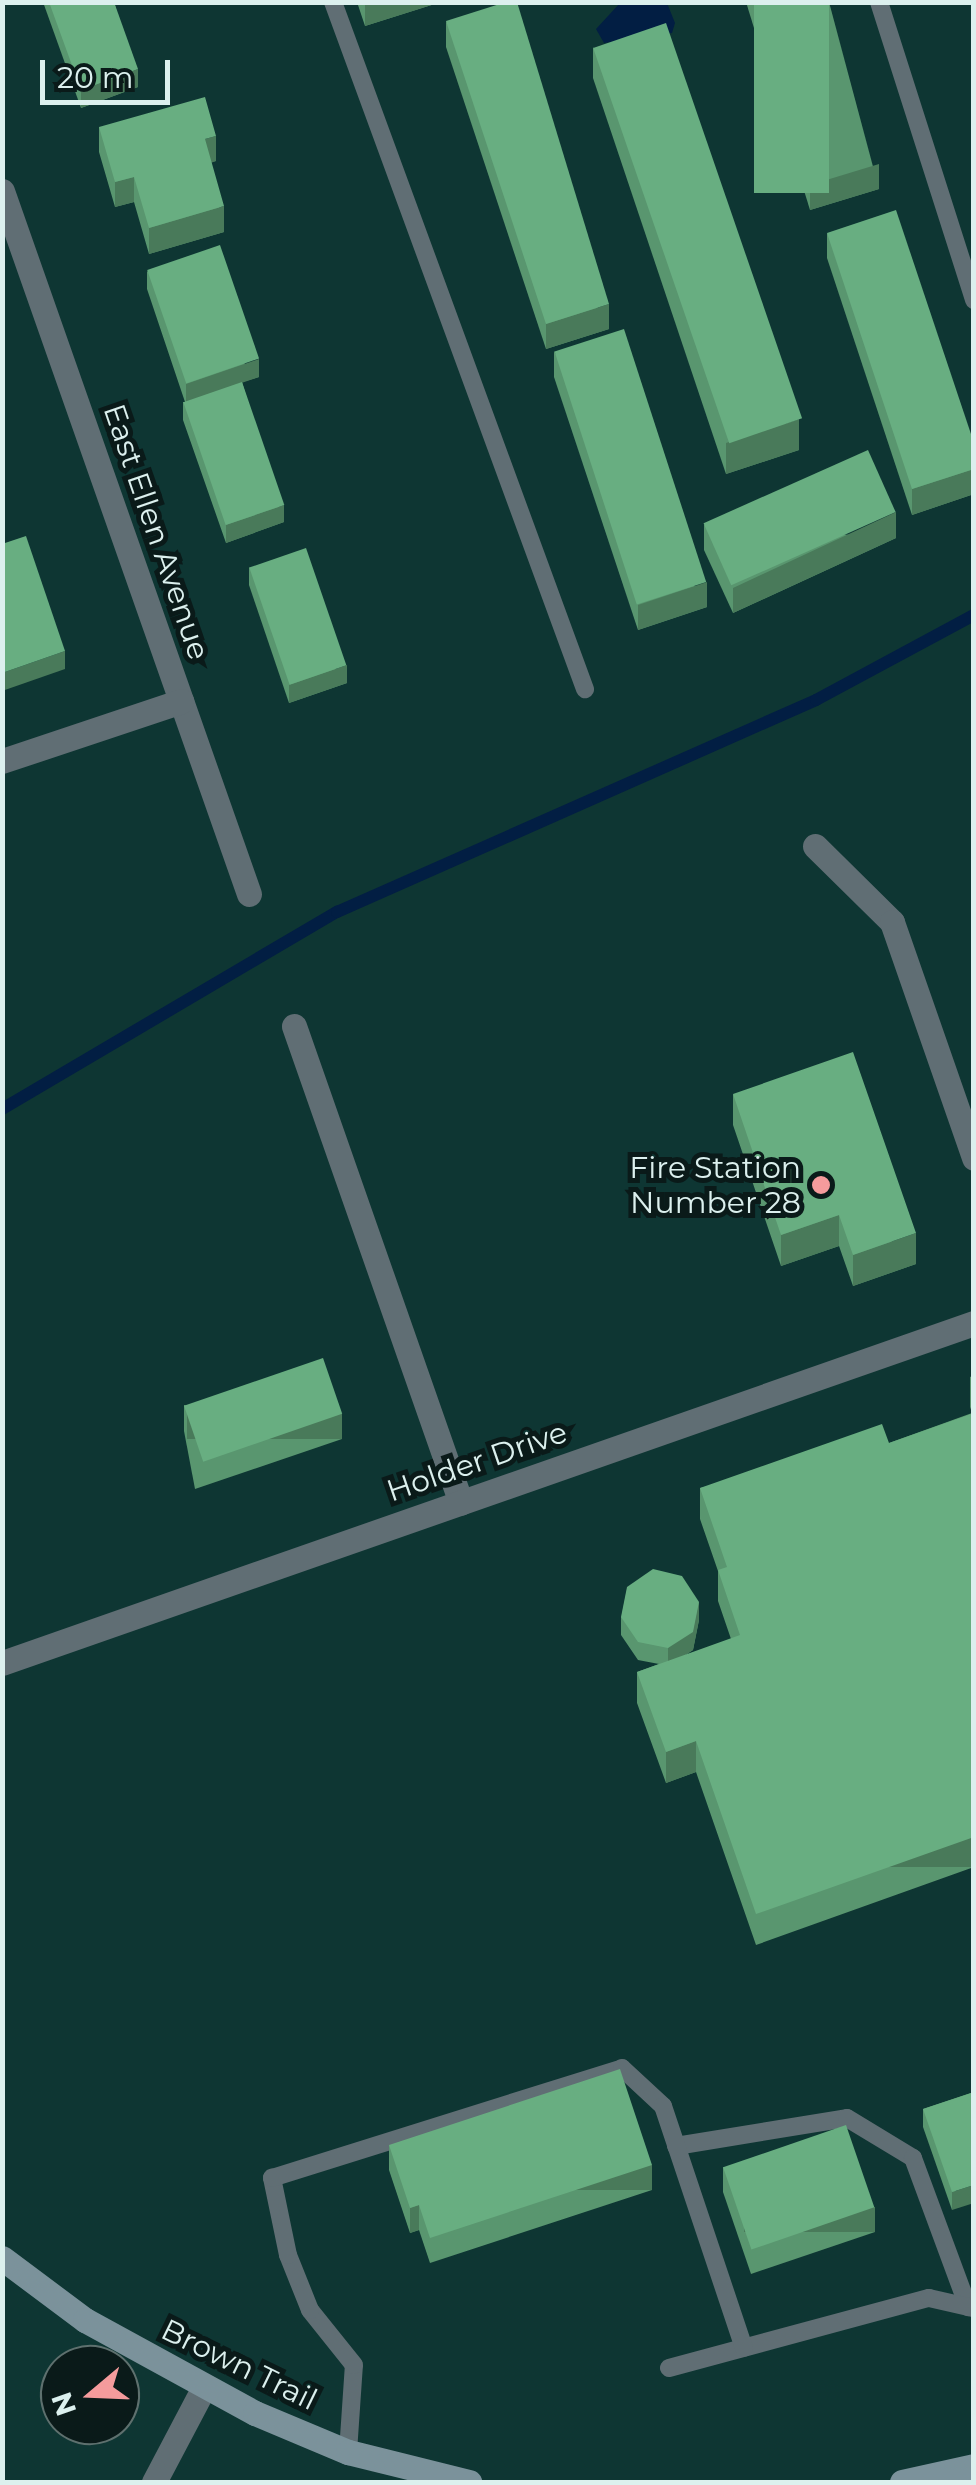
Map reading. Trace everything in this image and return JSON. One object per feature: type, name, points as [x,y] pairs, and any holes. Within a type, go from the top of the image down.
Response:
[{"type":"main road","name":"Brown Trail","points":[[2,2258],[85,2320],[204,2387],[348,2452],[470,2482]]},
{"type":"main road","points":[[902,2482],[974,2466]]},
{"type":"street","name":"East Ellen Avenue","points":[[2,191],[249,894]]},
{"type":"street","points":[[2,761],[180,701]]},
{"type":"street","points":[[815,846],[892,922],[974,1158]]},
{"type":"street","points":[[294,1026],[461,1502]]},
{"type":"street","name":"Holder Drive","points":[[2,1662],[974,1323]]},
{"type":"street","points":[[154,2482],[204,2387]]},
{"type":"lane","points":[[333,2],[584,689]]},
{"type":"lane","points":[[879,2],[974,300]]},
{"type":"lane","points":[[954,240],[974,234]]},
{"type":"lane","points":[[348,2452],[354,2364],[310,2310],[288,2255],[272,2178],[622,2068],[663,2106],[744,2348]]},
{"type":"lane","points":[[676,2146],[847,2118],[913,2158],[971,2308]]},
{"type":"lane","points":[[670,2368],[929,2298],[971,2308]]},
{"type":"water","points":[[620,3],[667,3],[675,23],[672,33],[604,43],[596,29]]},
{"type":"building","points":[[49,2],[114,2],[138,69],[81,90]]},
{"type":"building","points":[[517,2],[609,304],[546,324],[446,21]]},
{"type":"building","points":[[754,2],[829,2],[829,193],[754,193]]},
{"type":"building","points":[[666,23],[802,418],[729,443],[593,48]]},
{"type":"building","points":[[205,97],[216,136],[205,139],[224,206],[149,228],[134,177],[115,182],[99,127]]},
{"type":"building","points":[[896,210],[974,443],[974,469],[912,489],[827,233]]},
{"type":"building","points":[[220,245],[259,358],[186,384],[147,270]]},
{"type":"building","points":[[624,329],[706,582],[637,605],[555,352]]},
{"type":"building","points":[[242,382],[284,505],[226,525],[183,402]]},
{"type":"building","points":[[868,450],[896,512],[731,585],[704,523]]},
{"type":"building","points":[[26,536],[65,651],[2,673],[2,544]]},
{"type":"building","points":[[306,548],[346,665],[290,685],[249,568]]},
{"type":"building","name":"Fire Station Number 28","points":[[853,1052],[916,1233],[853,1255],[839,1215],[781,1235],[733,1094]]},
{"type":"building","points":[[323,1358],[342,1414],[203,1462],[184,1406]]},
{"type":"building","points":[[974,1413],[974,1837],[756,1914],[696,1741],[666,1752],[637,1672],[740,1635],[718,1570],[727,1567],[700,1488],[882,1424],[889,1443]]},
{"type":"building","points":[[653,1569],[682,1576],[699,1602],[693,1632],[668,1648],[638,1642],[621,1617],[627,1587]]},
{"type":"building","points":[[620,2069],[652,2165],[430,2238],[419,2205],[410,2208],[389,2145]]},
{"type":"building","points":[[974,2092],[974,2185],[952,2192],[923,2109]]},
{"type":"building","points":[[846,2125],[874,2207],[751,2250],[723,2167]]},
{"type":"waterway","points":[[2,1109],[337,912],[816,700],[974,615]]},
{"type":"place","name":"Fire Station Number 28","points":[[821,1185]]}]
